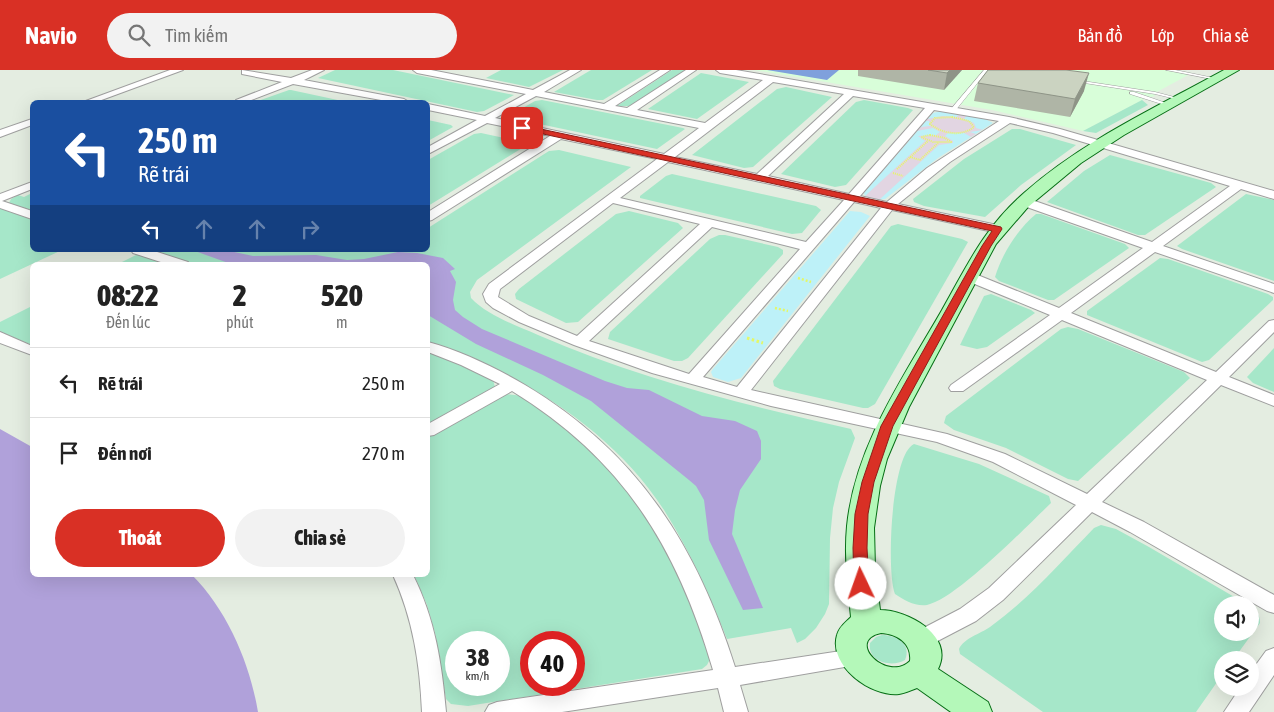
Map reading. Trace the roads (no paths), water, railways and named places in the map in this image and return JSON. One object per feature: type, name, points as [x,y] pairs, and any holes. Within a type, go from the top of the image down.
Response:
[{"type":"street","points":[[94,100],[179,70]]},
{"type":"street","points":[[244,100],[320,70]]},
{"type":"street","points":[[417,70],[708,126]]},
{"type":"street","points":[[430,150],[577,70]]},
{"type":"street","points":[[606,107],[666,70]]},
{"type":"street","points":[[629,111],[692,70]]},
{"type":"street","points":[[720,70],[1009,120],[1100,144],[1274,195]]},
{"type":"street","points":[[245,72],[394,100]]},
{"type":"street","points":[[468,80],[481,73]]},
{"type":"street","points":[[867,623],[861,584],[860,548],[862,514],[868,482],[887,426],[995,233],[1025,202],[1071,163],[1100,144],[1225,75]]},
{"type":"street","points":[[772,79],[494,287],[490,294],[492,299],[504,308],[579,342],[692,380],[740,393],[941,438],[982,451],[1090,502],[1274,605]]},
{"type":"street","points":[[292,81],[301,87],[364,100]]},
{"type":"street","points":[[759,178],[851,92]]},
{"type":"street","points":[[692,380],[932,106]]},
{"type":"street","points":[[430,109],[481,122],[995,233]]},
{"type":"street","points":[[430,114],[481,122]]},
{"type":"street","points":[[740,393],[886,209],[904,191],[938,164],[1009,120]]},
{"type":"street","points":[[0,134],[30,123]]},
{"type":"street","points":[[430,216],[555,138]]},
{"type":"street","points":[[662,161],[759,178],[849,202]]},
{"type":"street","points":[[956,388],[1239,184]]},
{"type":"street","points":[[0,198],[30,186]]},
{"type":"street","points":[[611,199],[809,247]]},
{"type":"street","points":[[1025,202],[1274,288]]},
{"type":"street","points":[[0,204],[30,214]]},
{"type":"street","points":[[579,342],[709,223]]},
{"type":"street","points":[[144,252],[174,262]]},
{"type":"street","points":[[970,277],[1274,401]]},
{"type":"street","points":[[920,640],[951,625],[984,605],[1274,324]]},
{"type":"street","points":[[0,337],[30,350]]},
{"type":"street","points":[[430,348],[478,366],[513,384],[544,404],[576,426],[607,455],[638,490],[665,529],[690,577],[714,636],[736,712]]},
{"type":"street","points":[[430,430],[513,384]]},
{"type":"street","points":[[404,577],[416,605],[426,643],[434,712]]},
{"type":"street","points":[[881,621],[895,623],[910,630],[920,640],[926,656],[925,664],[919,672],[901,680],[885,679],[865,671],[854,658],[850,648],[850,640],[856,630],[867,623],[881,621]]},
{"type":"street","points":[[1236,712],[1274,657]]},
{"type":"street","points":[[497,712],[854,658]]},
{"type":"street","points":[[919,672],[976,712]]},
{"type":"lane","points":[[953,110],[986,70]]},
{"type":"lane","points":[[1168,70],[1225,75]]},
{"type":"lane","points":[[1070,80],[1118,88],[1175,102]]},
{"type":"lane","points":[[1118,88],[1145,98],[1175,102]]}]
